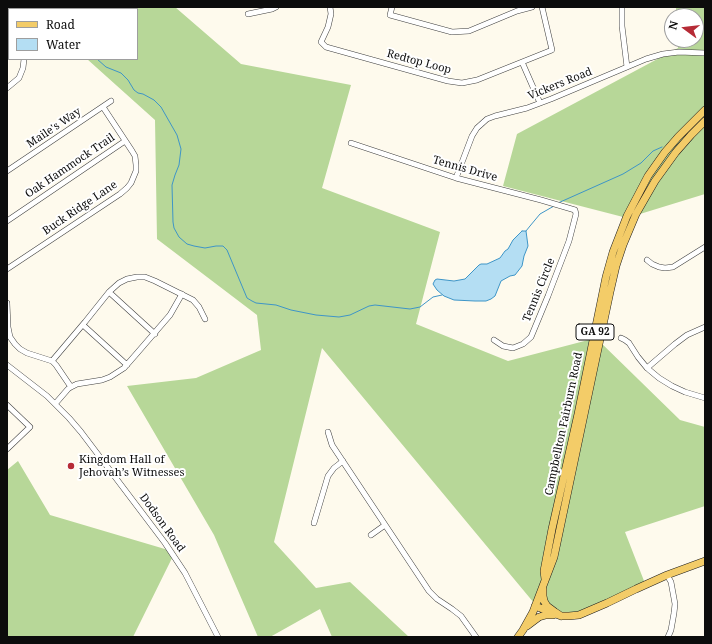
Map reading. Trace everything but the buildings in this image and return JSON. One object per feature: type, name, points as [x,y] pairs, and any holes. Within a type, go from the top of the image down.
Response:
[{"type":"main road","name":"Campbellton Fairburn Road","points":[[545,580],[544,570],[552,529],[606,277],[613,252],[627,216],[648,176],[678,136],[705,110]]},
{"type":"main road","name":"Campbellton Fairburn Road","points":[[518,637],[535,606],[554,557],[610,292],[623,245],[636,214],[655,181],[676,152],[705,121]]},
{"type":"main road","points":[[523,630],[538,617],[546,615],[579,615],[667,575],[705,561]]},
{"type":"main road","points":[[545,580],[543,590],[544,601],[550,609],[561,616]]},
{"type":"main road","points":[[535,606],[561,616]]},
{"type":"street","points":[[248,14],[276,7]]},
{"type":"street","name":"Redtop Loop","points":[[330,7],[331,14],[328,27],[321,42],[326,48],[448,82],[462,83],[477,80],[552,50],[542,7]]},
{"type":"street","points":[[392,7],[390,15],[452,32],[469,31],[517,11],[532,7]]},
{"type":"street","points":[[622,7],[622,26],[627,67]]},
{"type":"street","name":"Vickers Road","points":[[456,178],[472,136],[483,122],[495,116],[540,103],[646,59],[663,54],[679,52],[705,53]]},
{"type":"street","points":[[7,88],[19,78],[23,68],[24,60]]},
{"type":"street","points":[[522,62],[540,103]]},
{"type":"street","name":"Maile's Way","points":[[7,171],[111,101]]},
{"type":"street","name":"Buck Ridge Lane","points":[[7,269],[127,188],[131,183],[134,177],[136,165],[135,156],[103,107]]},
{"type":"street","name":"Oak Hammock Trail","points":[[7,221],[125,141]]},
{"type":"street","name":"Tennis Drive","points":[[352,143],[456,178],[575,210]]},
{"type":"street","name":"Tennis Circle","points":[[494,340],[503,346],[513,348],[524,344],[531,337],[569,241],[576,214],[575,210]]},
{"type":"street","points":[[647,260],[659,267],[673,267],[705,247]]},
{"type":"street","points":[[52,361],[109,292],[119,283],[127,279],[141,277],[155,280],[193,300],[199,307],[205,319]]},
{"type":"street","points":[[109,292],[155,334]]},
{"type":"street","points":[[55,404],[68,389],[77,384],[102,380],[124,368],[170,315],[182,294]]},
{"type":"street","points":[[7,303],[8,328],[10,337],[15,344],[27,353],[52,361],[72,387]]},
{"type":"street","points":[[83,325],[127,365]]},
{"type":"street","points":[[648,368],[681,339],[705,327]]},
{"type":"street","points":[[621,338],[629,343],[638,357],[659,378],[685,392],[705,398]]},
{"type":"street","name":"Dodson Road","points":[[7,365],[34,385],[55,404],[81,432],[165,542],[185,574],[218,637]]},
{"type":"street","points":[[7,405],[30,427],[7,449]]},
{"type":"street","points":[[328,432],[332,445],[429,591],[437,599],[461,616],[476,637]]},
{"type":"street","points":[[314,523],[328,476],[334,468],[343,461]]},
{"type":"street","points":[[371,534],[385,525]]},
{"type":"street","points":[[667,575],[671,582],[674,604],[674,613],[668,637]]},
{"type":"green space","points":[[34,7],[175,7],[241,64],[351,85],[322,188],[440,232],[416,324],[508,361],[596,338],[680,420],[705,427],[705,506],[625,532],[646,586],[574,614],[558,613],[534,603],[322,348],[274,542],[316,588],[350,582],[409,637],[332,637],[320,609],[270,637],[258,637],[214,535],[127,386],[196,378],[261,350],[257,315],[157,239],[155,120],[88,60],[138,60],[138,8]]},
{"type":"green space","points":[[705,7],[705,194],[627,218],[503,186],[517,134],[678,48],[704,48],[704,8],[676,8]]},
{"type":"green space","points":[[18,461],[50,515],[175,552],[133,637],[7,637],[7,470]]},
{"type":"water","points":[[522,231],[526,231],[528,246],[522,266],[515,275],[501,281],[495,296],[491,299],[486,301],[454,300],[444,296],[433,284],[437,279],[454,281],[465,279],[479,265],[487,264],[500,258],[508,249],[513,240]]},
{"type":"waterway","points":[[98,60],[106,67],[121,73],[128,80],[134,90],[154,100],[161,107],[177,135],[181,149],[179,165],[172,185],[174,228],[179,237],[187,244],[205,248],[223,246],[227,250],[247,298],[256,303],[276,305],[291,310],[316,315],[339,317],[350,315],[369,306],[375,305],[410,309],[420,307],[433,297],[442,295]]},
{"type":"waterway","points":[[558,203],[623,174],[641,163],[653,151],[662,147]]},
{"type":"waterway","points":[[526,231],[540,214],[554,206]]},
{"type":"place","name":"Kingdom Hall of Jehovah’s Witnesses","points":[[71,466]]}]
